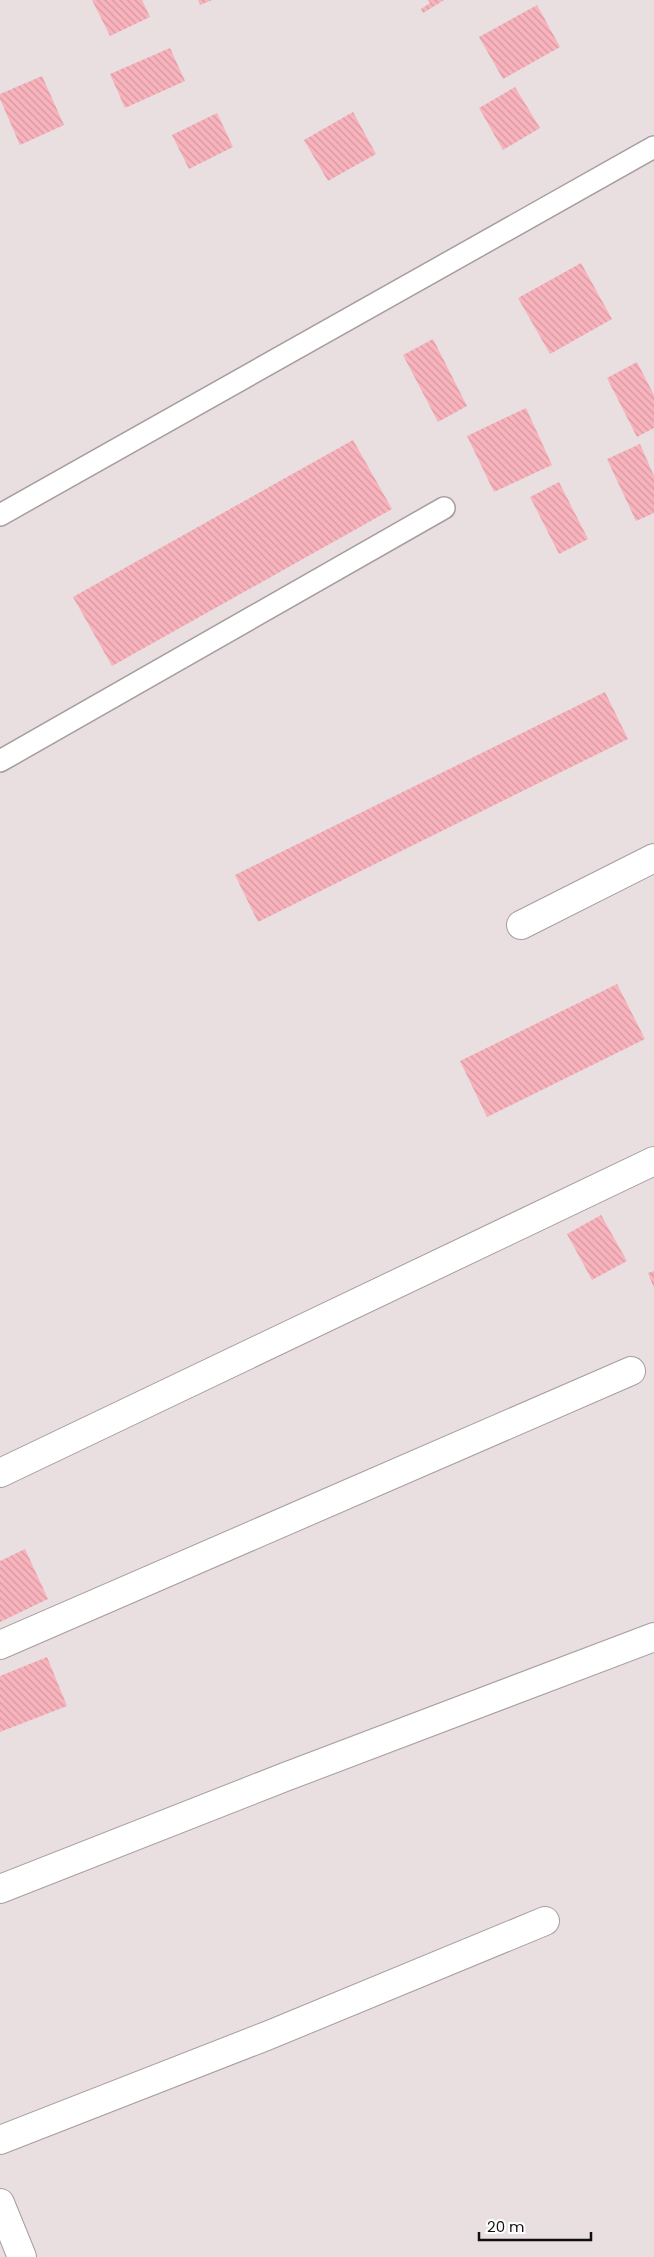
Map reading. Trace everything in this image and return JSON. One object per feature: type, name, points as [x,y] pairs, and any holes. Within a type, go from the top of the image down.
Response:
[{"type":"street","points":[[521,925],[654,858]]},
{"type":"street","points":[[0,1473],[654,1160]]},
{"type":"street","points":[[0,1644],[631,1371]]},
{"type":"street","points":[[0,1889],[284,1777],[654,1637]]},
{"type":"street","points":[[0,2140],[269,2035],[545,1921]]},
{"type":"street","points":[[0,2203],[22,2257]]},
{"type":"lane","points":[[0,515],[654,147]]},
{"type":"lane","points":[[0,761],[444,508]]},
{"type":"building","points":[[92,0],[142,0],[150,17],[110,36]]},
{"type":"building","points":[[198,0],[212,0],[200,5]]},
{"type":"building","points":[[428,0],[444,0],[423,13],[421,9],[430,3]]},
{"type":"building","points":[[537,5],[560,47],[503,79],[479,37]]},
{"type":"building","points":[[170,48],[185,81],[125,108],[110,74]]},
{"type":"building","points":[[42,76],[64,125],[20,145],[0,99],[0,94]]},
{"type":"building","points":[[515,87],[540,128],[503,150],[479,108]]},
{"type":"building","points":[[353,112],[376,154],[328,181],[304,140]]},
{"type":"building","points":[[217,113],[233,147],[189,169],[172,135]]},
{"type":"building","points":[[581,263],[612,319],[550,354],[518,298]]},
{"type":"building","points":[[433,339],[467,406],[438,422],[403,355]]},
{"type":"building","points":[[637,362],[654,395],[654,428],[637,437],[607,378]]},
{"type":"building","points":[[526,408],[552,465],[494,492],[467,436]]},
{"type":"building","points":[[353,440],[392,509],[112,666],[73,597]]},
{"type":"building","points":[[640,444],[654,476],[654,513],[636,521],[607,459]]},
{"type":"building","points":[[559,482],[588,539],[559,554],[530,497]]},
{"type":"building","points":[[605,692],[628,739],[258,922],[235,875]]},
{"type":"building","points":[[617,984],[645,1039],[487,1117],[460,1061]]},
{"type":"building","points":[[601,1215],[627,1261],[592,1280],[567,1234]]},
{"type":"building","points":[[654,1271],[654,1288],[648,1273]]},
{"type":"building","points":[[25,1549],[48,1599],[0,1622],[0,1561]]},
{"type":"building","points":[[47,1657],[67,1706],[0,1732],[0,1676]]}]
